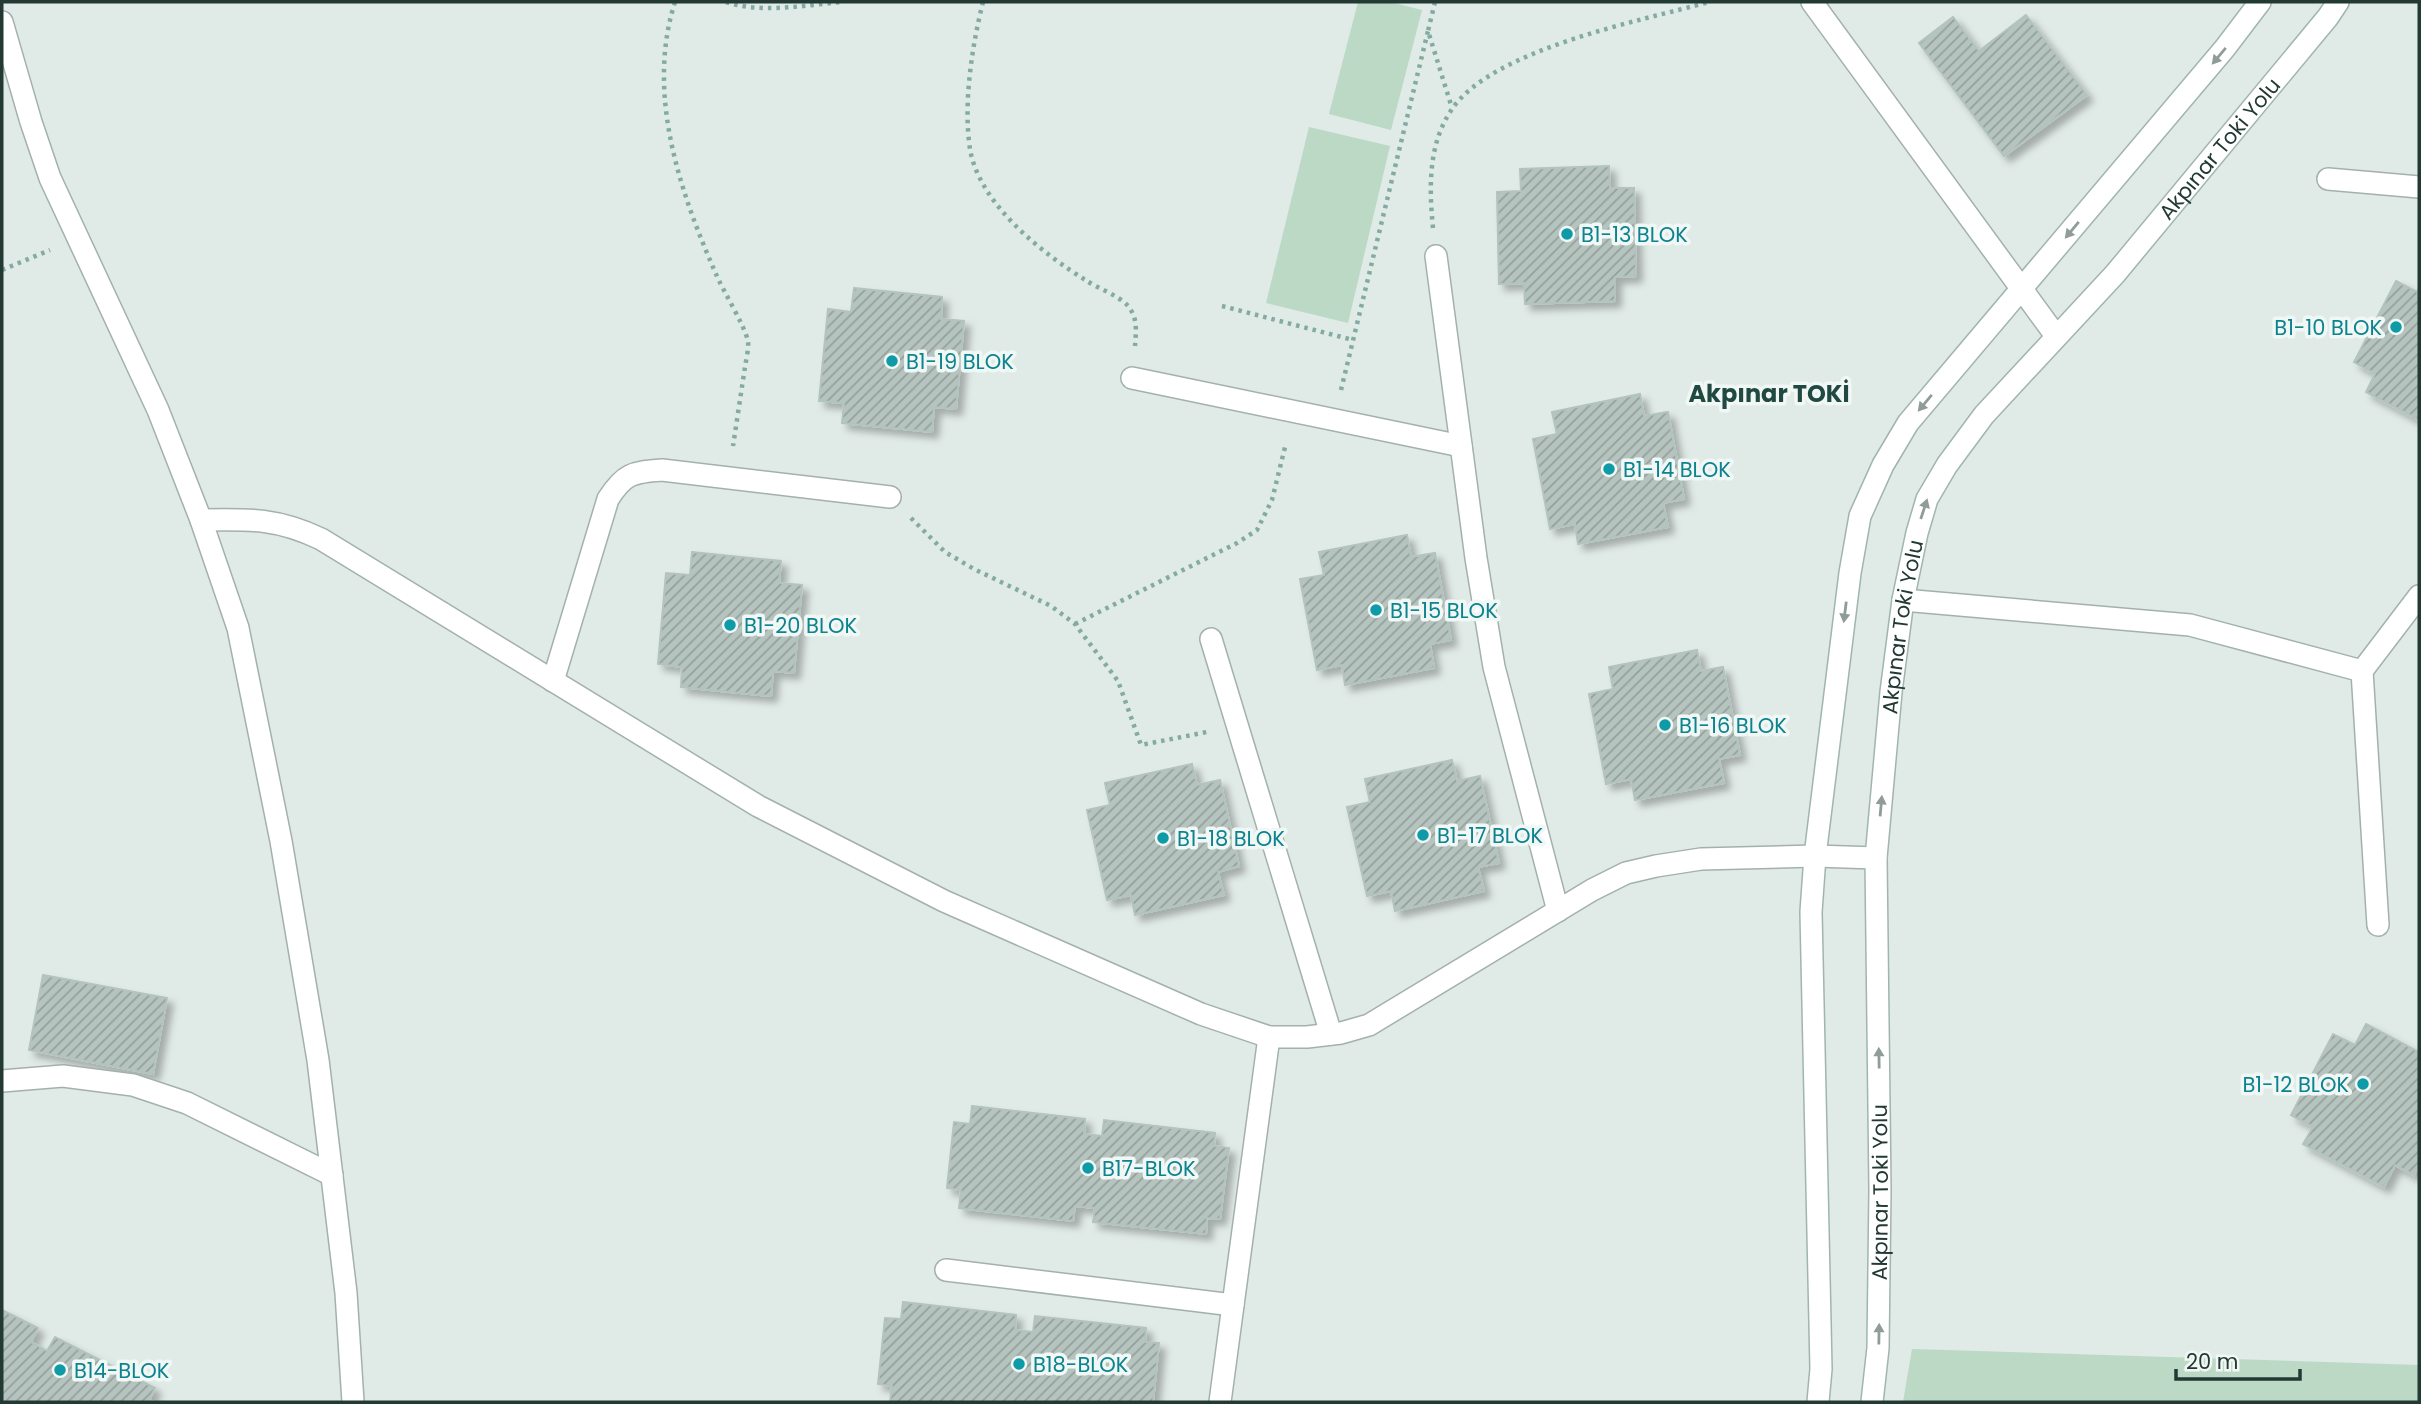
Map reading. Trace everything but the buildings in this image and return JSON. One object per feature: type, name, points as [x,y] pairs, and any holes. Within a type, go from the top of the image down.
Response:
[{"type":"street","points":[[1812,2],[2056,335]]},
{"type":"street","points":[[1818,1402],[1822,1369],[1811,912],[1815,856],[1850,573],[1860,516],[1883,465],[1908,423],[2225,48],[2260,2]]},
{"type":"street","name":"Akpınar Toki Yolu","points":[[1872,1402],[1878,1348],[1880,1189],[1876,858],[1891,692],[1903,600],[1927,499],[1947,465],[1984,415],[2115,274],[2338,2]]},
{"type":"street","points":[[2,22],[50,178],[158,410],[201,520],[238,628],[281,841],[318,1060],[353,1376],[353,1402]]},
{"type":"street","points":[[2328,178],[2419,187]]},
{"type":"street","points":[[1436,256],[1476,558],[1494,667],[1558,911]]},
{"type":"street","points":[[1132,378],[1461,446]]},
{"type":"street","points":[[553,681],[608,499],[620,480],[642,471],[662,470],[890,497]]},
{"type":"street","points":[[201,520],[265,520],[294,526],[321,539],[758,806],[944,901],[1201,1014],[1269,1037],[1307,1037],[1369,1025],[1592,890],[1626,873],[1701,859],[1815,856],[1876,858]]},
{"type":"street","points":[[2378,925],[2362,671],[2419,596]]},
{"type":"street","points":[[1903,600],[2190,625],[2362,671]]},
{"type":"street","points":[[1212,639],[1331,1034]]},
{"type":"street","points":[[1220,1402],[1269,1037]]},
{"type":"street","points":[[2,1081],[62,1076],[133,1085],[187,1103],[332,1175]]},
{"type":"street","points":[[947,1270],[1233,1306]]},
{"type":"street","points":[[336,1402],[353,1376]]},
{"type":"path","points":[[675,2],[667,26],[664,69],[665,109],[671,143],[691,213],[748,342],[728,478]]},
{"type":"path","points":[[726,2],[739,6],[778,8],[842,2]]},
{"type":"path","points":[[983,2],[977,25],[967,110],[970,152],[986,188],[1018,230],[1084,280],[1127,305],[1137,324],[1132,378]]},
{"type":"path","points":[[1333,420],[1434,2]]},
{"type":"path","points":[[1436,256],[1430,195],[1432,162],[1439,135],[1452,108],[1477,83],[1514,61],[1570,40],[1709,2]]},
{"type":"path","points":[[1428,31],[1452,108]]},
{"type":"path","points":[[2,270],[78,239]]},
{"type":"path","points":[[1222,306],[1353,340]]},
{"type":"path","points":[[1075,624],[1170,574],[1237,543],[1257,530],[1272,500],[1294,412]]},
{"type":"path","points":[[890,497],[945,552],[1051,606],[1075,624],[1118,681],[1141,745],[1237,726]]},
{"type":"green space","points":[[1358,2],[1390,2],[1422,10],[1391,130],[1329,114]]},
{"type":"green space","points":[[1309,127],[1390,146],[1348,323],[1266,303]]},
{"type":"green space","points":[[1912,1349],[2419,1365],[2419,1402],[1903,1402]]},
{"type":"place","name":"B1-13 BLOK","points":[[1567,234]]},
{"type":"place","name":"B1-10 BLOK","points":[[2396,327]]},
{"type":"place","name":"B1-19 BLOK","points":[[892,361]]},
{"type":"place","name":"B1-14 BLOK","points":[[1609,469]]},
{"type":"place","name":"B1-15 BLOK","points":[[1376,610]]},
{"type":"place","name":"B1-20 BLOK","points":[[730,625]]},
{"type":"place","name":"B1-16 BLOK","points":[[1665,725]]},
{"type":"place","name":"B1-17 BLOK","points":[[1423,835]]},
{"type":"place","name":"B1-18 BLOK","points":[[1163,838]]},
{"type":"place","name":"B1-12 BLOK","points":[[2363,1084]]},
{"type":"place","name":"B17-BLOK","points":[[1088,1168]]},
{"type":"place","name":"B18-BLOK","points":[[1019,1364]]},
{"type":"place","name":"B14-BLOK","points":[[60,1370]]},
{"type":"district","name":"Akpınar TOKİ","points":[[1769,393]]}]
